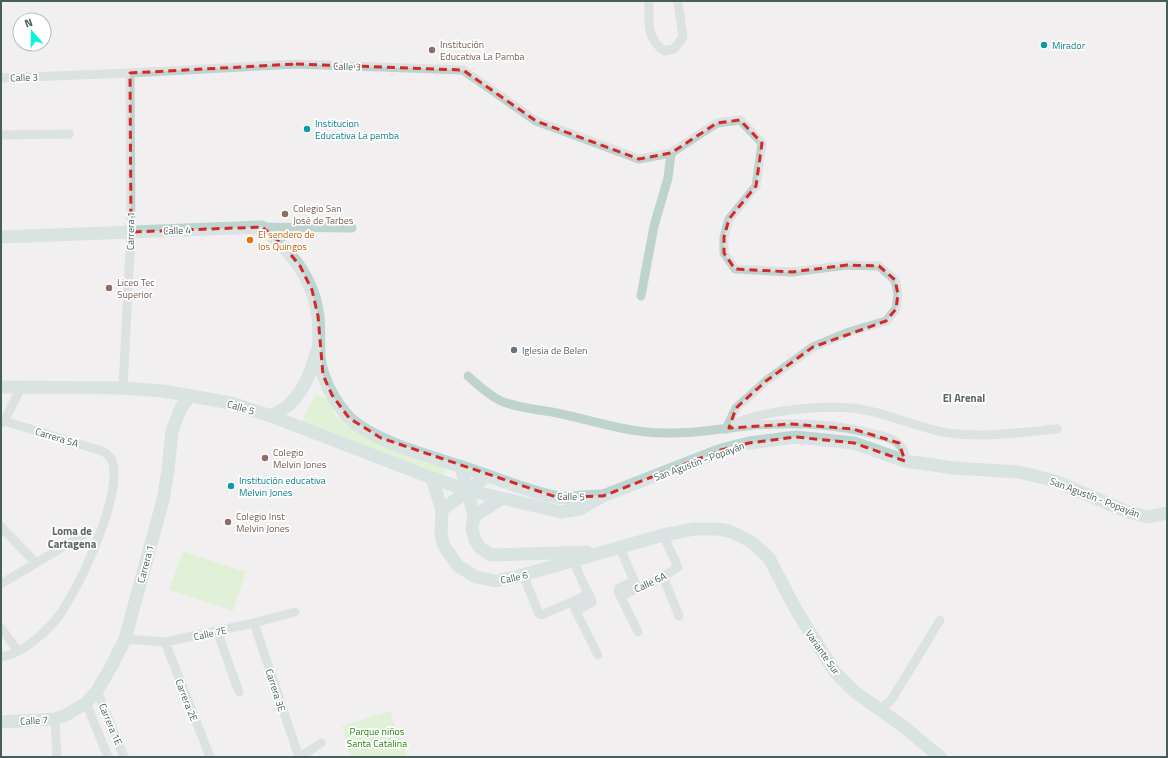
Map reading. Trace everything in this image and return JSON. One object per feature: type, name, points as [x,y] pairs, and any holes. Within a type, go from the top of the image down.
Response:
[{"type":"main road","name":"Calle 4","points":[[1,237],[262,227]]},
{"type":"main road","points":[[262,227],[283,245],[300,266],[312,290],[318,316],[318,343],[313,366],[304,386],[290,405],[271,416]]},
{"type":"main road","name":"Calle 5","points":[[318,343],[323,375],[332,395],[349,418],[368,432],[487,476],[556,497],[603,496]]},
{"type":"main road","name":"Calle 5","points":[[1,387],[123,388],[163,392],[231,403],[271,416],[467,490]]},
{"type":"main road","name":"Carrera 1","points":[[61,717],[86,703],[97,691],[125,639],[163,500],[172,431],[181,408],[190,396]]},
{"type":"main road","name":"San Agustín - Popayán","points":[[467,490],[561,512],[580,509],[603,496],[721,450],[749,443],[796,438],[854,443],[905,461],[954,468],[1019,472],[1055,481],[1128,512],[1148,517],[1167,513]]},
{"type":"main road","name":"Calle 6","points":[[461,467],[474,516],[472,529],[475,540],[480,548],[491,555],[614,549]]},
{"type":"main road","points":[[442,510],[487,476]]},
{"type":"main road","name":"Calle 6","points":[[432,478],[442,510],[441,534],[444,546],[458,566],[476,577],[496,581],[523,575],[663,535],[705,528],[729,532]]},
{"type":"main road","points":[[474,516],[501,499]]},
{"type":"main road","name":"Variante Sur","points":[[729,532],[750,542],[769,558],[796,610],[835,672],[855,692],[940,757]]},
{"type":"main road","name":"Calle 7","points":[[1,722],[61,717]]},
{"type":"street","points":[[649,1],[649,31],[656,45],[664,51],[674,49],[683,37],[678,1]]},
{"type":"street","name":"Calle 3","points":[[1,78],[296,64],[463,70],[536,121],[639,159],[671,153]]},
{"type":"street","name":"Carrera 1","points":[[123,388],[130,232],[130,73]]},
{"type":"street","points":[[641,296],[654,226],[668,178],[671,153],[717,123],[740,120],[762,143],[756,186],[729,219],[724,237],[724,253],[735,270],[792,272],[847,265],[879,266],[895,280],[898,294],[896,309],[886,321],[849,332],[813,347],[766,381],[736,408],[733,418],[726,429]]},
{"type":"street","points":[[1,135],[68,134]]},
{"type":"street","name":"Calle 4","points":[[262,227],[352,228]]},
{"type":"street","points":[[468,376],[489,394],[501,401],[518,407],[552,412],[640,431],[665,433],[791,424],[818,424],[854,429],[888,437],[899,442],[904,449],[905,461]]},
{"type":"street","points":[[2,422],[22,386]]},
{"type":"street","points":[[726,429],[745,419],[818,407],[860,409],[948,433],[983,434],[1057,429]]},
{"type":"street","name":"Carrera 5A","points":[[2,422],[102,451],[109,455],[113,464],[114,487],[103,529],[68,600],[54,622],[31,643],[17,650]]},
{"type":"street","points":[[1,527],[35,562]]},
{"type":"street","points":[[1,584],[35,562],[83,535]]},
{"type":"street","name":"Calle 6A","points":[[638,632],[620,592],[636,584],[663,577],[678,567],[663,535]]},
{"type":"street","points":[[614,549],[636,584]]},
{"type":"street","points":[[573,561],[590,598]]},
{"type":"street","points":[[523,575],[539,614],[572,602],[590,598]]},
{"type":"street","points":[[663,577],[679,616]]},
{"type":"street","points":[[576,611],[590,598]]},
{"type":"street","points":[[572,602],[598,655]]},
{"type":"street","name":"Calle 7E","points":[[125,639],[165,642],[254,623],[295,612]]},
{"type":"street","points":[[880,710],[892,699],[940,620]]},
{"type":"street","name":"Carrera 3E","points":[[254,623],[299,757]]},
{"type":"street","points":[[1,628],[17,650],[1,657]]},
{"type":"street","points":[[217,631],[239,692]]},
{"type":"street","name":"Carrera 2E","points":[[165,642],[210,757]]},
{"type":"street","name":"Carrera 1E","points":[[97,691],[124,757]]},
{"type":"street","name":"Carrera 1E","points":[[86,703],[108,757]]},
{"type":"street","points":[[57,757],[61,717]]},
{"type":"street","points":[[299,757],[321,743]]},
{"type":"highlighted area","points":[[296,64],[463,70],[536,121],[639,159],[671,153],[717,123],[740,120],[762,143],[756,186],[729,219],[724,237],[724,253],[735,269],[792,272],[847,265],[879,266],[895,280],[898,294],[896,309],[886,321],[813,347],[766,381],[736,408],[729,428],[791,424],[853,429],[899,443],[905,461],[854,443],[796,437],[749,443],[721,450],[603,496],[556,497],[381,438],[349,418],[332,395],[323,375],[318,316],[312,290],[300,266],[283,245],[262,227],[131,232],[130,73]]},
{"type":"green space","points":[[315,395],[330,399],[335,414],[347,426],[446,469],[442,479],[301,423]]},
{"type":"green space","points":[[183,551],[246,572],[233,611],[169,590]]},
{"type":"green space","name":"Parque niños Santa Catalina","points":[[390,711],[408,757],[351,757],[342,726]]},
{"type":"place","name":"Mirador","points":[[1044,45]]},
{"type":"place","name":"Institución Educativa La Pamba","points":[[432,50]]},
{"type":"place","name":"Institucion Educativa La pamba","points":[[307,129]]},
{"type":"place","name":"Colegio San José de Tarbes","points":[[285,214]]},
{"type":"place","name":"El sendero de los Quingos","points":[[250,240]]},
{"type":"place","name":"Liceo Tec Superior","points":[[109,288]]},
{"type":"place","name":"Iglesia de Belen","points":[[514,350]]},
{"type":"place","name":"Colegio Melvin Jones","points":[[265,458]]},
{"type":"place","name":"Institución educativa Melvin Jones","points":[[231,486]]},
{"type":"place","name":"Colegio Inst Melvin Jones","points":[[228,522]]},
{"type":"district","name":"El Arenal","points":[[964,398]]},
{"type":"district","name":"Loma de Cartagena","points":[[72,537]]}]
